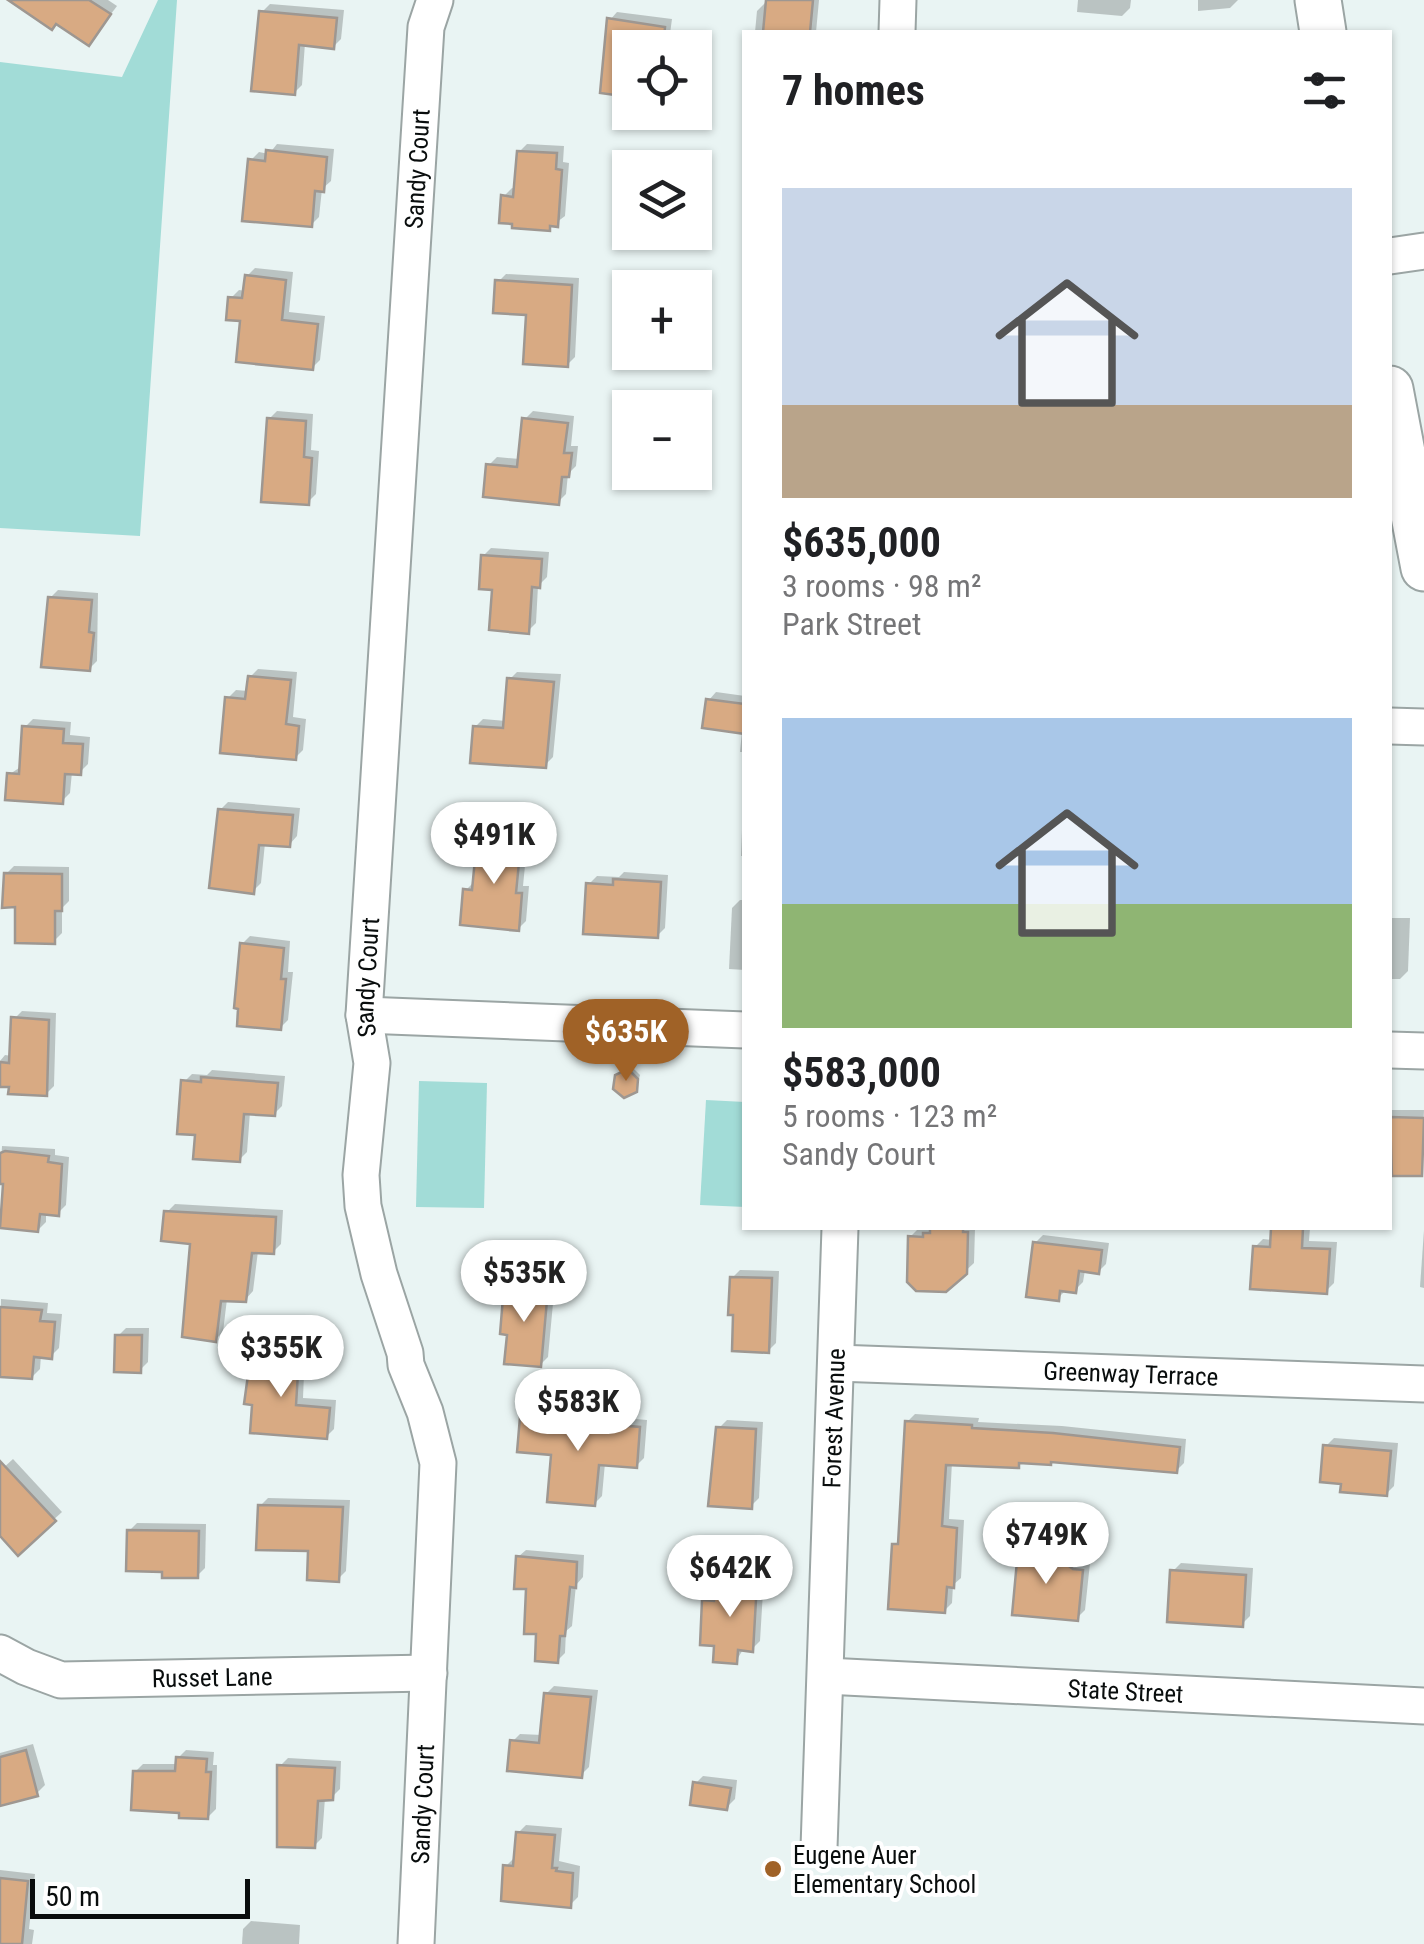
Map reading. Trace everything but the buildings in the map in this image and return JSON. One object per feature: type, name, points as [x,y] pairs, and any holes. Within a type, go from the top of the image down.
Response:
[{"type":"main road","points":[[1318,0],[1323,30]]},
{"type":"main road","points":[[1392,401],[1424,568]]},
{"type":"street","name":"Sandy Court","points":[[416,1944],[438,1463],[426,1412],[388,1306],[362,1206],[361,1175],[372,1063],[364,1015],[426,26],[435,0]]},
{"type":"street","points":[[897,30],[898,0]]},
{"type":"street","points":[[1392,256],[1424,251]]},
{"type":"street","points":[[1392,726],[1424,727]]},
{"type":"street","points":[[364,1015],[742,1030]]},
{"type":"street","points":[[1392,1050],[1424,1051]]},
{"type":"street","name":"Forest Avenue","points":[[819,1848],[840,1230]]},
{"type":"street","name":"Greenway Terrace","points":[[836,1363],[1424,1384]]},
{"type":"street","name":"Russet Lane","points":[[0,1652],[26,1668],[61,1680],[428,1673]]},
{"type":"street","name":"State Street","points":[[826,1676],[1424,1706]]},
{"type":"shaded area","points":[[158,0],[177,0],[140,536],[0,528],[0,62],[122,77]]},
{"type":"shaded area","points":[[419,1081],[487,1083],[484,1208],[416,1207]]},
{"type":"shaded area","points":[[706,1100],[742,1102],[742,1207],[700,1205]]},
{"type":"place","name":"Eugene Auer Elementary School","points":[[773,1869]]}]
